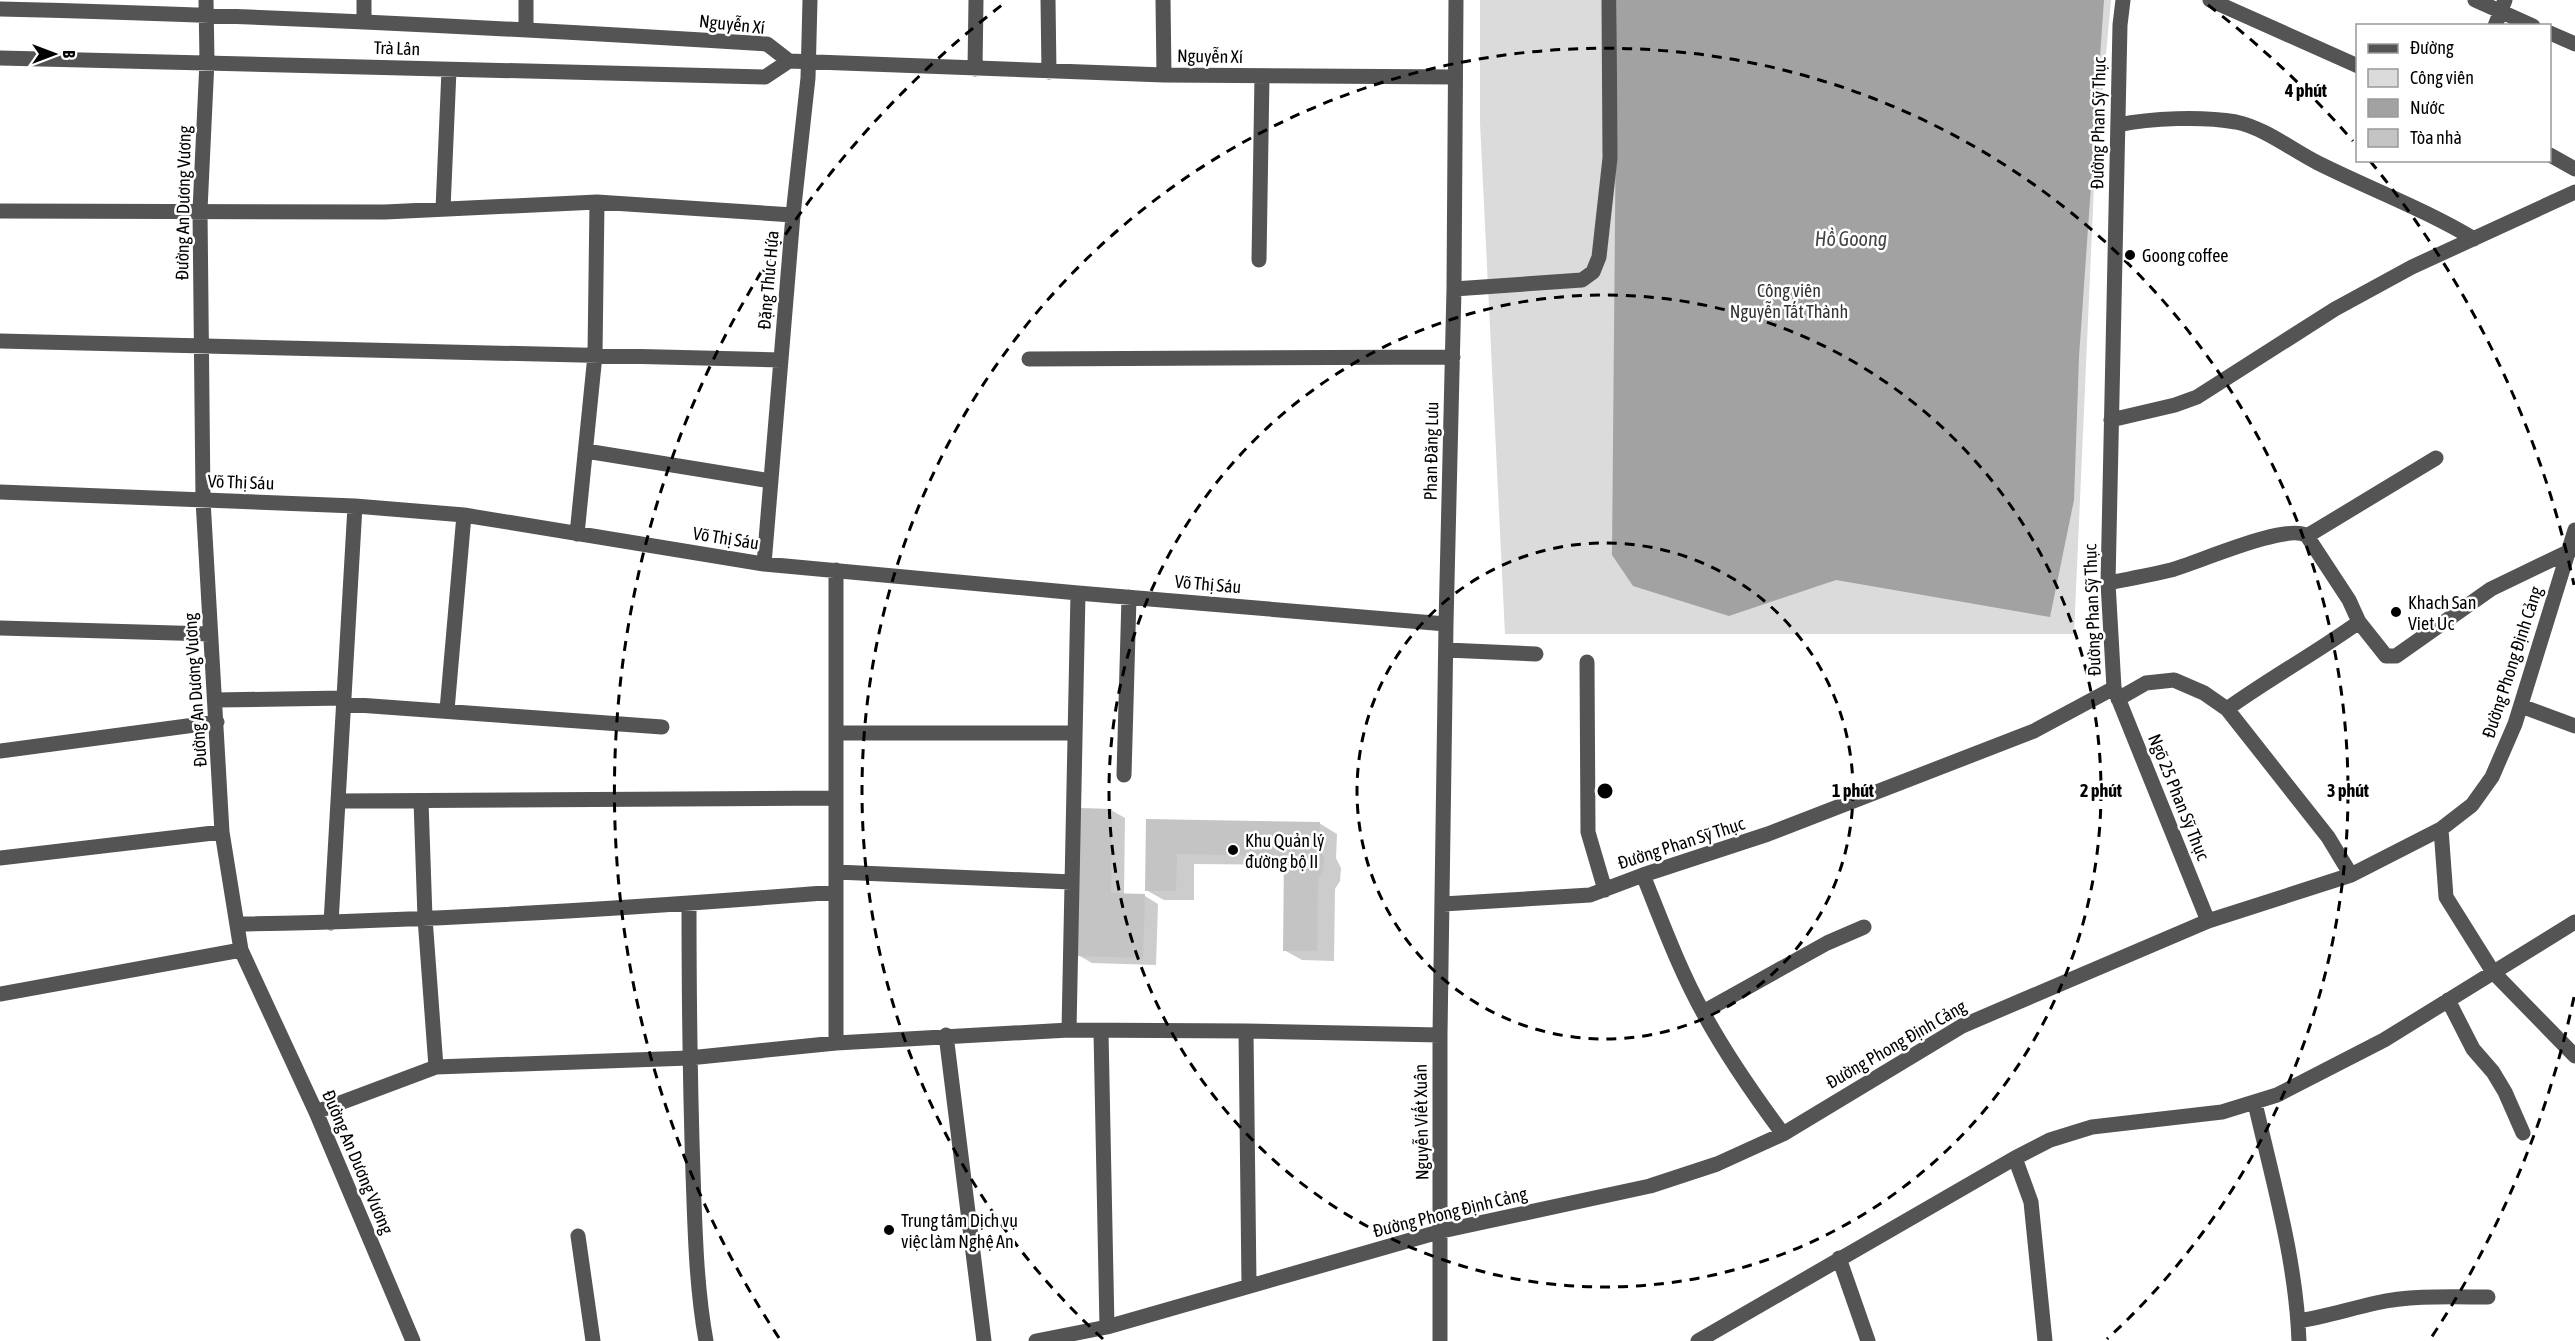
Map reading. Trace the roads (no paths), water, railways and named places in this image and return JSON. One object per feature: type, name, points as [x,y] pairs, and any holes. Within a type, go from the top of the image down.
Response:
[{"type":"street","points":[[364,0],[364,21]]},
{"type":"street","points":[[526,0],[526,29]]},
{"type":"street","name":"Đặng Thúc Hứa","points":[[764,564],[793,215],[808,78],[810,0]]},
{"type":"street","points":[[975,69],[976,0]]},
{"type":"street","points":[[1048,0],[1049,72]]},
{"type":"street","points":[[1163,0],[1164,75]]},
{"type":"street","name":"Phan Đăng Lưu","points":[[1443,904],[1446,624],[1454,289],[1456,0]]},
{"type":"street","points":[[1454,289],[1582,280],[1593,272],[1599,256],[1610,158],[1609,0]]},
{"type":"street","name":"Đường Phan Sỹ Thục","points":[[1443,904],[1590,896],[1643,874],[1768,834],[2034,731],[2116,693],[2108,583],[2120,26],[2123,0]]},
{"type":"street","points":[[2210,0],[2356,65]]},
{"type":"street","points":[[2475,0],[2528,24]]},
{"type":"street","name":"Nguyễn Xí","points":[[0,9],[206,7],[364,21],[766,44],[789,62],[1164,75],[1455,77]]},
{"type":"street","name":"Đường An Dương Vương","points":[[206,7],[207,62],[200,210],[200,347],[203,500],[222,832],[241,950],[316,1112],[413,1341]]},
{"type":"street","points":[[2551,33],[2575,44]]},
{"type":"street","name":"Trà Lân","points":[[0,58],[765,77],[789,62]]},
{"type":"street","points":[[443,210],[449,70]]},
{"type":"street","points":[[1259,260],[1262,76]]},
{"type":"street","points":[[2118,126],[2134,122],[2199,119],[2236,123],[2254,128],[2338,173],[2439,218],[2475,238]]},
{"type":"street","points":[[2551,156],[2575,169]]},
{"type":"street","points":[[2111,420],[2175,405],[2198,397],[2335,309],[2412,267],[2575,192]]},
{"type":"street","points":[[0,211],[385,212],[597,202],[793,215]]},
{"type":"street","points":[[577,534],[596,355],[597,202]]},
{"type":"street","points":[[0,341],[781,360]]},
{"type":"street","points":[[1029,358],[1453,357]]},
{"type":"street","points":[[585,451],[771,481]]},
{"type":"street","points":[[2307,536],[2436,458]]},
{"type":"street","name":"Võ Thị Sáu","points":[[0,492],[356,506],[464,515],[764,564],[1446,624]]},
{"type":"street","points":[[332,923],[356,506]]},
{"type":"street","points":[[447,710],[464,515]]},
{"type":"street","name":"Đường Phong Định Cảng","points":[[1036,1341],[1107,1326],[1442,1231],[1650,1186],[1717,1164],[1783,1134],[1962,1026],[2208,921],[2351,874],[2441,829],[2472,805],[2492,777],[2515,724],[2571,550],[2575,530]]},
{"type":"street","points":[[2108,583],[2169,570],[2270,536],[2297,532],[2307,536],[2349,600],[2359,622],[2386,656],[2396,656],[2491,589],[2571,550]]},
{"type":"street","points":[[836,570],[836,1042]]},
{"type":"street","points":[[1069,1030],[1078,593]]},
{"type":"street","points":[[1124,775],[1129,597]]},
{"type":"street","points":[[2227,709],[2278,673],[2330,643],[2359,622]]},
{"type":"street","points":[[0,628],[210,634]]},
{"type":"street","points":[[1447,650],[1536,654]]},
{"type":"street","points":[[1587,662],[1588,832],[1605,890]]},
{"type":"street","points":[[2116,693],[2146,683],[2174,680],[2204,693],[2227,709],[2328,837],[2351,874]]},
{"type":"street","name":"Ngõ 25 Phan Sỹ Thục","points":[[2116,693],[2208,921]]},
{"type":"street","points":[[216,700],[344,701],[662,727]]},
{"type":"street","points":[[2521,706],[2575,726]]},
{"type":"street","points":[[0,752],[217,722]]},
{"type":"street","points":[[836,733],[1075,733]]},
{"type":"street","points":[[338,801],[836,798]]},
{"type":"street","points":[[421,801],[425,918],[436,1067]]},
{"type":"street","points":[[2441,829],[2446,897],[2493,972],[2575,1056]]},
{"type":"street","points":[[0,858],[222,832]]},
{"type":"street","points":[[836,872],[1072,882]]},
{"type":"street","points":[[1643,874],[1676,958],[1703,1012],[1739,1074],[1783,1134]]},
{"type":"street","points":[[237,924],[332,923],[689,904],[836,892]]},
{"type":"street","points":[[689,904],[689,1058],[694,1214],[702,1318],[706,1341]]},
{"type":"street","name":"Nguyễn Viết Xuân","points":[[1440,1341],[1442,1231],[1440,1035],[1443,904]]},
{"type":"street","points":[[1698,1341],[1839,1258],[2050,1140],[2092,1128],[2210,1114],[2255,1103],[2304,1084],[2575,922]]},
{"type":"street","points":[[1703,1012],[1827,943],[1864,927]]},
{"type":"street","points":[[0,994],[241,950]]},
{"type":"street","points":[[2448,1000],[2473,1049],[2493,1072],[2505,1092],[2523,1133]]},
{"type":"street","points":[[316,1112],[436,1067],[689,1058],[836,1042],[1069,1030],[1440,1035]]},
{"type":"street","points":[[1246,1031],[1249,1285]]},
{"type":"street","points":[[1101,1032],[1107,1326]]},
{"type":"street","points":[[946,1035],[984,1341]]},
{"type":"street","points":[[2255,1103],[2290,1257],[2299,1341]]},
{"type":"street","points":[[2015,1158],[2031,1202],[2045,1341]]},
{"type":"street","points":[[578,1236],[593,1341]]},
{"type":"street","points":[[1839,1258],[1868,1341]]},
{"type":"street","points":[[2298,1321],[2377,1303],[2419,1297],[2488,1297]]},
{"type":"water","name":"Hồ Goong","points":[[1617,0],[2104,0],[2079,357],[2074,500],[2050,617],[1836,580],[1729,616],[1633,586],[1612,555]]},
{"type":"place","name":"Goong coffee","points":[[2130,255]]},
{"type":"place","name":"Khach San Viet Uc","points":[[2396,612]]},
{"type":"place","name":"Khu Quản lý đường bộ II","points":[[1233,850]]},
{"type":"place","name":"Trung tâm Dịch vụ việc làm Nghệ An","points":[[889,1230]]},
{"type":"park label","name":"Công viên Nguyễn Tất Thành","points":[[1789,300]]}]
